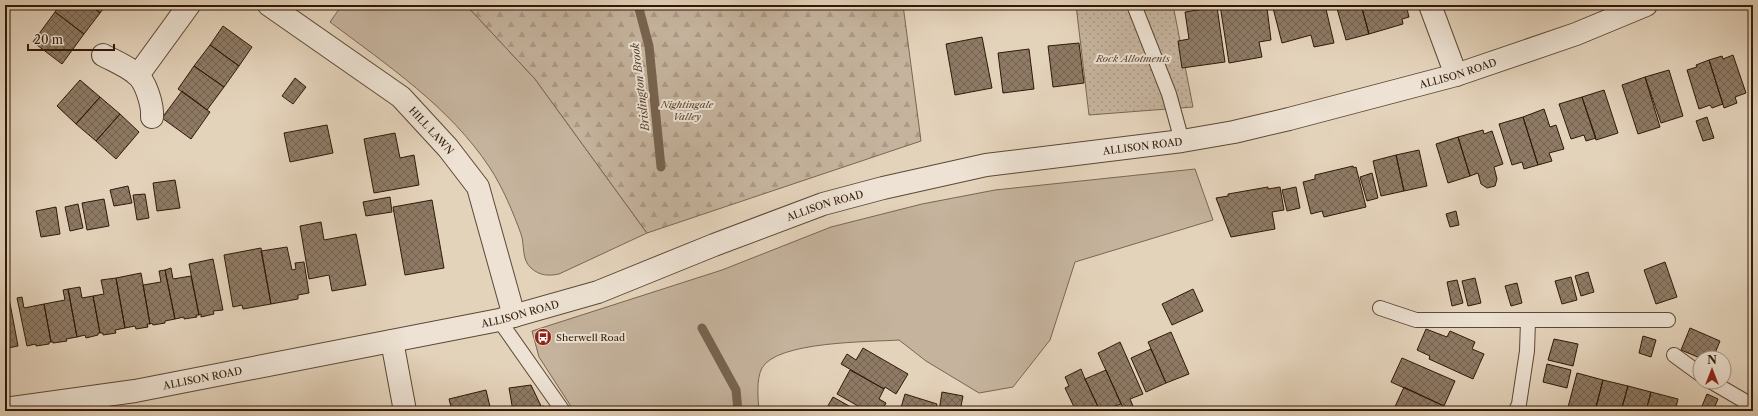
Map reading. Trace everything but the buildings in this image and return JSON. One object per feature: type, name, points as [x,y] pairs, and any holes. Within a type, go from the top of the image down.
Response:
[{"type":"street","points":[[138,75],[189,5]]},
{"type":"street","name":"HILL LAWN","points":[[269,5],[401,97],[448,148],[478,187],[506,318]]},
{"type":"street","points":[[1430,5],[1456,75]]},
{"type":"street","name":"ALLISON ROAD","points":[[5,409],[135,391],[506,318],[598,292],[714,245],[808,210],[883,188],[986,165],[1182,141],[1289,120],[1456,75],[1576,34],[1646,5]]},
{"type":"street","points":[[103,55],[138,75],[150,100],[153,109],[152,117]]},
{"type":"street","points":[[392,341],[406,411]]},
{"type":"lane","points":[[1134,5],[1169,94],[1182,141]]},
{"type":"lane","points":[[1380,308],[1416,320],[1668,320]]},
{"type":"lane","points":[[506,318],[563,411]]},
{"type":"lane","points":[[1516,411],[1519,404],[1527,351],[1528,320]]},
{"type":"lane","points":[[1674,355],[1692,368]]},
{"type":"lane","points":[[1726,390],[1753,406]]},
{"type":"green space","points":[[342,5],[466,5],[535,79],[647,233],[559,274],[545,275],[534,271],[526,260],[522,238],[511,209],[490,168],[474,146],[437,106],[395,71],[330,22]]},
{"type":"green space","name":"Nightingale Valley","points":[[466,5],[903,5],[921,141],[647,233],[535,79]]},
{"type":"green space","name":"Rock Allotments","points":[[1076,5],[1173,5],[1193,107],[1089,115]]},
{"type":"green space","points":[[1195,169],[1213,220],[1075,262],[1050,340],[1013,387],[979,393],[926,361],[899,340],[867,341],[804,348],[771,359],[762,368],[760,373],[758,389],[759,411],[574,411],[539,357],[532,331],[722,270],[831,227],[922,204],[995,190]]},
{"type":"waterway","name":"Brislington Brook","points":[[638,5],[649,46],[661,167]]},
{"type":"waterway","name":"Brislington Brook","points":[[702,328],[736,390],[738,411]]},
{"type":"place","name":"Sherwell Road","points":[[543,337]]}]
